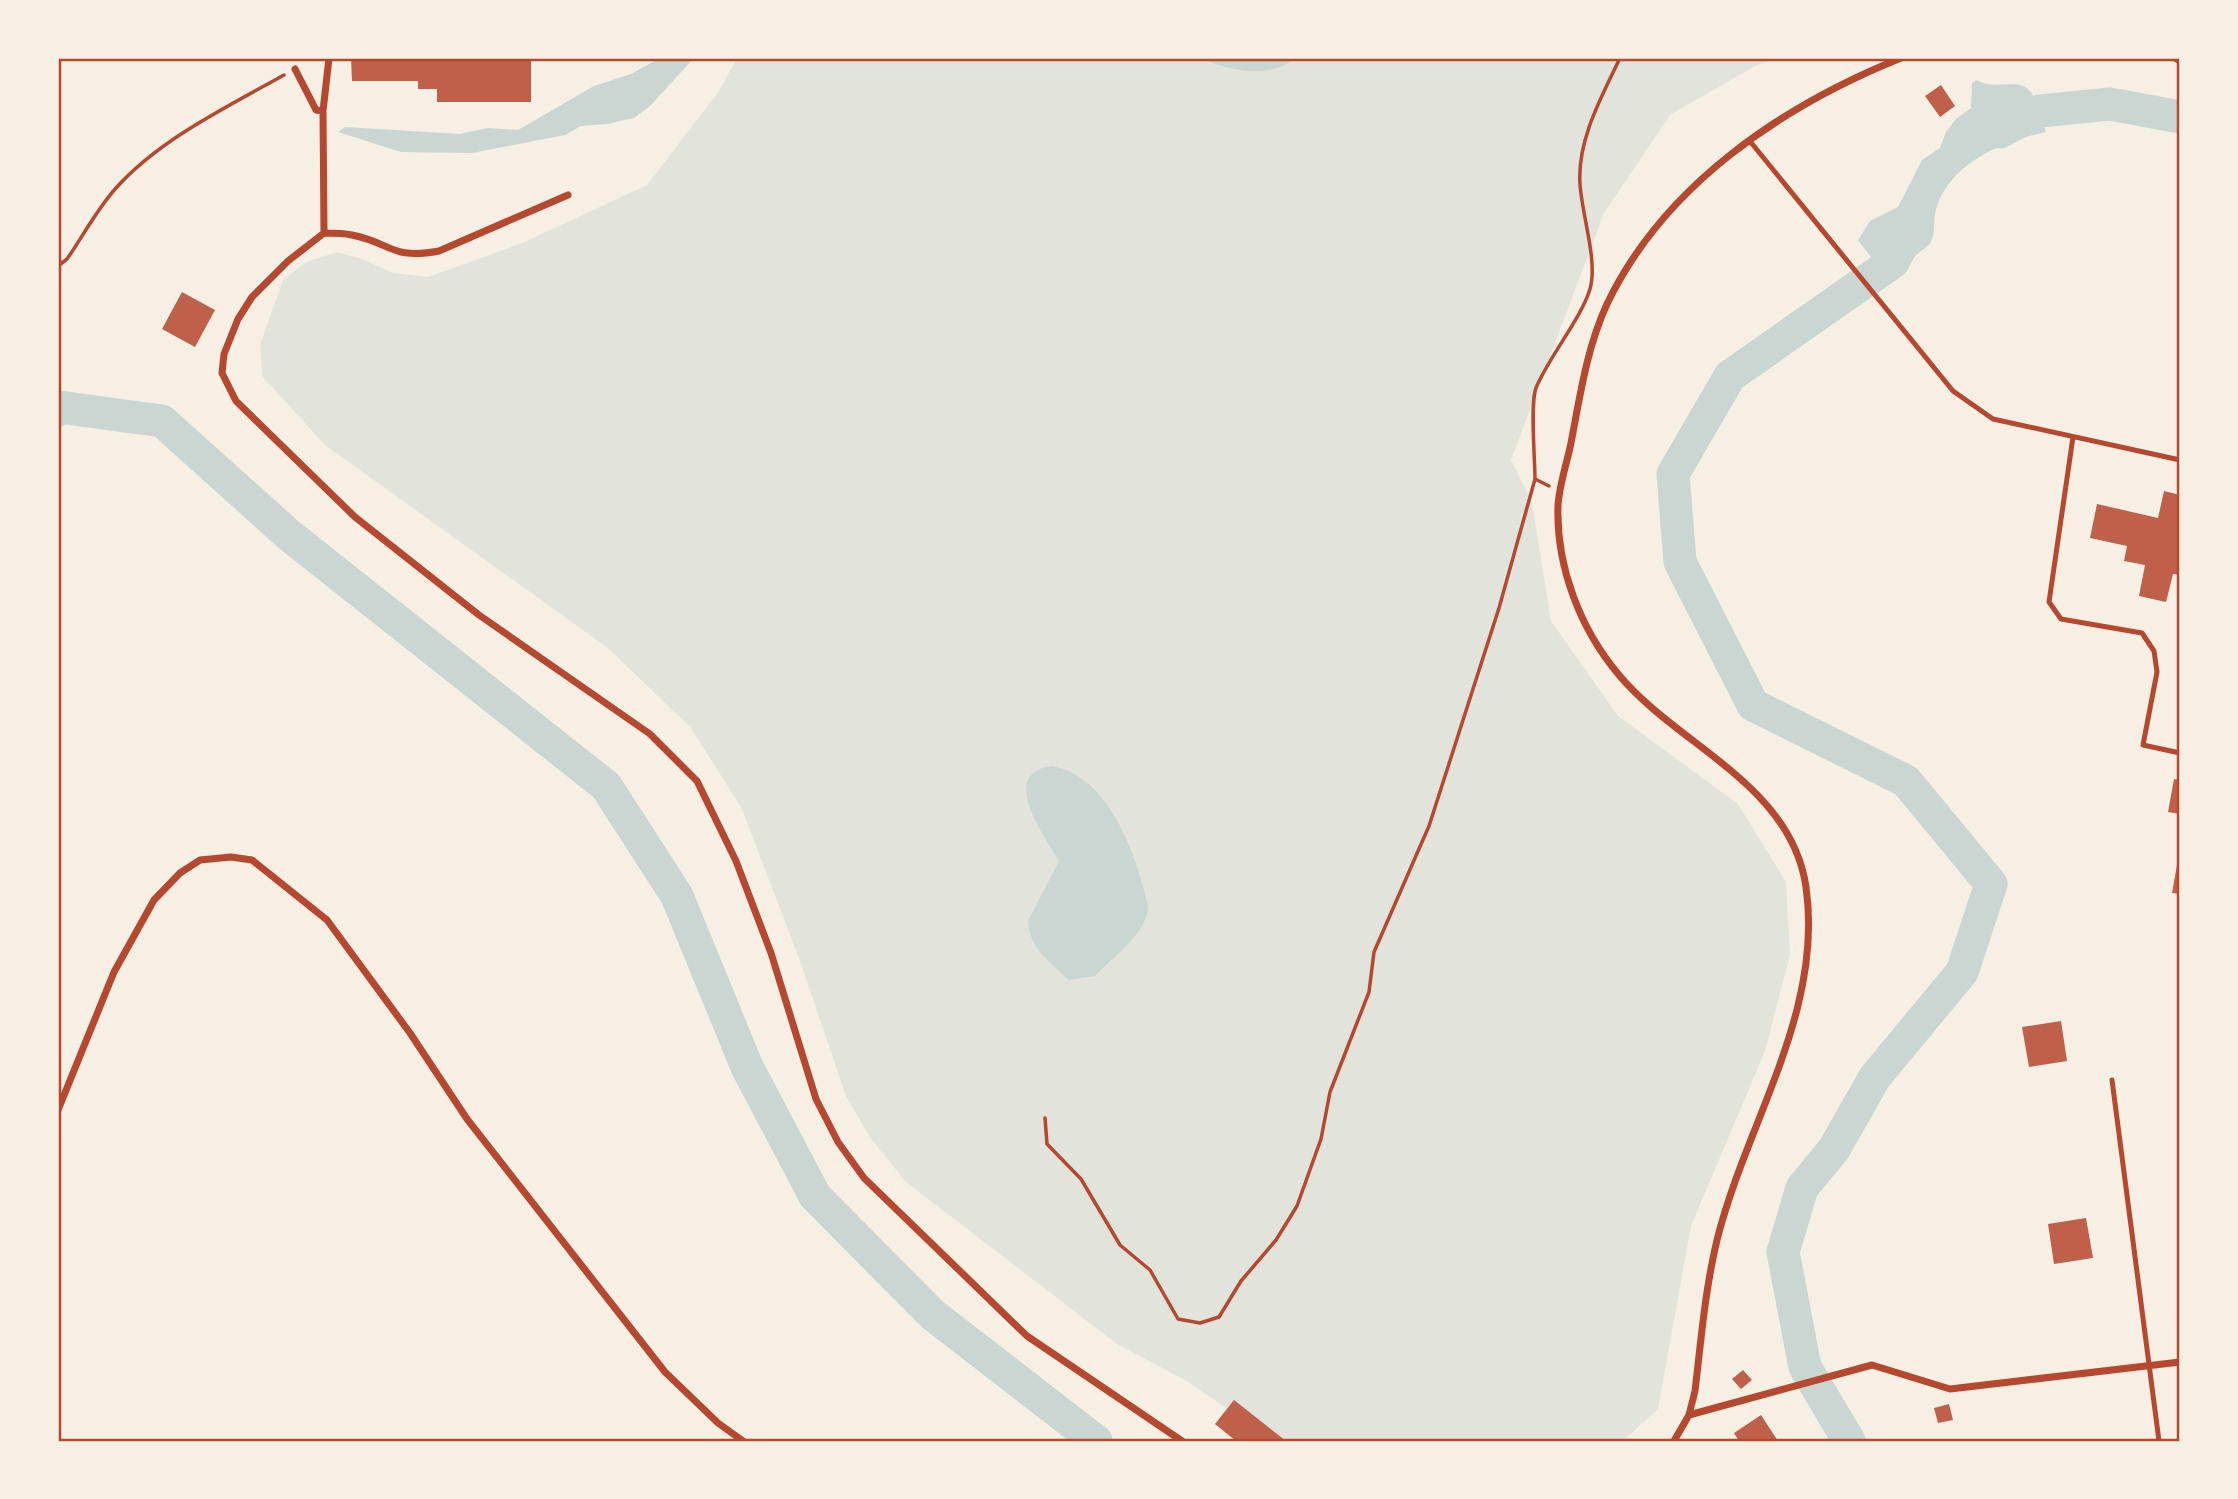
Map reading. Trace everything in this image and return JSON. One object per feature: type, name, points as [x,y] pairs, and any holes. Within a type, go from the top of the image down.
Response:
[{"type":"street","points":[[324,233],[323,111],[329,58]]},
{"type":"street","points":[[1674,1441],[1689,1415],[1717,1240],[1793,1019],[1808,963],[1810,918],[1805,880],[1791,844],[1769,808],[1747,783],[1620,677],[1595,640],[1572,594],[1561,552],[1558,503],[1587,362],[1606,306],[1651,230],[1681,197],[1749,140],[1820,97],[1901,58]]},
{"type":"street","points":[[2175,58],[2180,61]]},
{"type":"street","points":[[295,69],[316,110],[323,111]]},
{"type":"street","points":[[568,195],[439,251],[418,255],[400,254],[354,235],[324,233],[288,261],[252,297],[238,318],[224,354],[222,373],[236,401],[355,517],[480,615],[650,733],[697,781],[736,861],[771,953],[816,1099],[838,1142],[864,1178],[1027,1336],[1182,1441]]},
{"type":"street","points":[[58,1110],[114,972],[154,900],[180,873],[200,860],[231,857],[252,860],[327,920],[410,1033],[467,1119],[665,1372],[718,1423],[743,1441]]},
{"type":"street","points":[[1689,1415],[1838,1372],[1872,1365],[1950,1389],[2180,1362]]},
{"type":"lane","points":[[1749,140],[1953,391],[1993,419],[2180,460]]},
{"type":"lane","points":[[2073,437],[2049,602],[2061,619],[2142,633],[2154,651],[2157,672],[2143,745],[2180,753]]},
{"type":"lane","points":[[2112,1080],[2159,1441]]},
{"type":"path","points":[[1045,1118],[1047,1144],[1081,1179],[1120,1245],[1150,1270],[1178,1319],[1200,1323],[1219,1317],[1241,1281],[1276,1240],[1297,1206],[1321,1139],[1330,1092],[1369,992],[1374,951],[1429,826],[1499,608],[1535,479],[1534,391],[1590,290],[1592,255],[1583,221],[1580,180],[1584,149],[1596,106],[1620,58]]},
{"type":"path","points":[[58,266],[67,259],[115,189],[146,160],[223,109],[295,69]]},
{"type":"path","points":[[1535,479],[1549,485],[1558,503]]},
{"type":"shaded area","points":[[660,58],[694,58],[650,106],[634,118],[581,126],[565,135],[472,153],[401,152],[338,132],[345,127],[459,134],[488,128],[518,130],[594,86],[631,74]]},
{"type":"shaded area","points":[[737,58],[1778,58],[1755,66],[1670,115],[1604,213],[1511,460],[1532,502],[1551,621],[1618,716],[1738,804],[1786,882],[1790,955],[1765,1051],[1691,1226],[1658,1409],[1623,1441],[1275,1441],[1185,1380],[1117,1344],[906,1182],[871,1139],[846,1096],[800,961],[742,809],[691,728],[608,648],[325,445],[262,376],[260,345],[283,280],[306,262],[337,252],[362,259],[393,273],[428,277],[520,244],[647,185],[719,91]]},
{"type":"shaded area","points":[[1201,58],[1295,58],[1274,69],[1249,71],[1224,67]]},
{"type":"shaded area","points":[[1977,80],[1992,85],[2015,84],[2027,88],[2037,103],[2046,132],[1997,148],[1981,156],[1954,177],[1937,206],[1930,244],[1887,278],[1858,240],[1870,221],[1898,207],[1922,160],[1940,148],[1946,132],[1956,119],[1971,108],[1972,83]]},
{"type":"shaded area","points":[[1052,766],[1072,773],[1090,785],[1105,802],[1128,843],[1148,906],[1142,926],[1120,953],[1095,976],[1069,980],[1036,947],[1028,921],[1059,861],[1030,807],[1026,793],[1028,780],[1036,771]]},
{"type":"building","points":[[351,58],[531,58],[531,102],[437,102],[437,89],[418,89],[418,81],[352,81]]},
{"type":"building","points":[[1941,85],[1955,106],[1940,117],[1925,96]]},
{"type":"building","points":[[182,292],[215,310],[195,347],[162,329]]},
{"type":"building","points":[[2164,491],[2180,495],[2180,575],[2173,574],[2166,602],[2139,596],[2145,565],[2124,561],[2127,546],[2090,538],[2097,504],[2158,518]]},
{"type":"building","points":[[2174,779],[2180,780],[2180,814],[2168,812]]},
{"type":"building","points":[[2177,865],[2180,865],[2180,894],[2172,893]]},
{"type":"building","points":[[2061,1021],[2067,1061],[2029,1067],[2022,1027]]},
{"type":"building","points":[[2086,1218],[2093,1258],[2054,1264],[2048,1224]]},
{"type":"building","points":[[1743,1370],[1752,1380],[1741,1389],[1732,1379]]},
{"type":"building","points":[[1234,1400],[1286,1441],[1236,1441],[1215,1424]]},
{"type":"building","points":[[1949,1404],[1953,1420],[1938,1423],[1934,1408]]},
{"type":"building","points":[[1761,1415],[1778,1441],[1739,1441],[1734,1433]]},
{"type":"waterway","points":[[2000,132],[2040,111],[2110,104],[2180,117]]},
{"type":"waterway","points":[[1849,1441],[1805,1367],[1783,1252],[1802,1188],[1834,1149],[1875,1077],[1962,972],[1991,884],[1906,781],[1753,705],[1680,562],[1673,474],[1730,376],[1893,262],[1908,234]]},
{"type":"waterway","points":[[58,410],[59,407],[162,421],[289,535],[606,786],[677,896],[747,1067],[815,1196],[933,1315],[1096,1441]]}]
